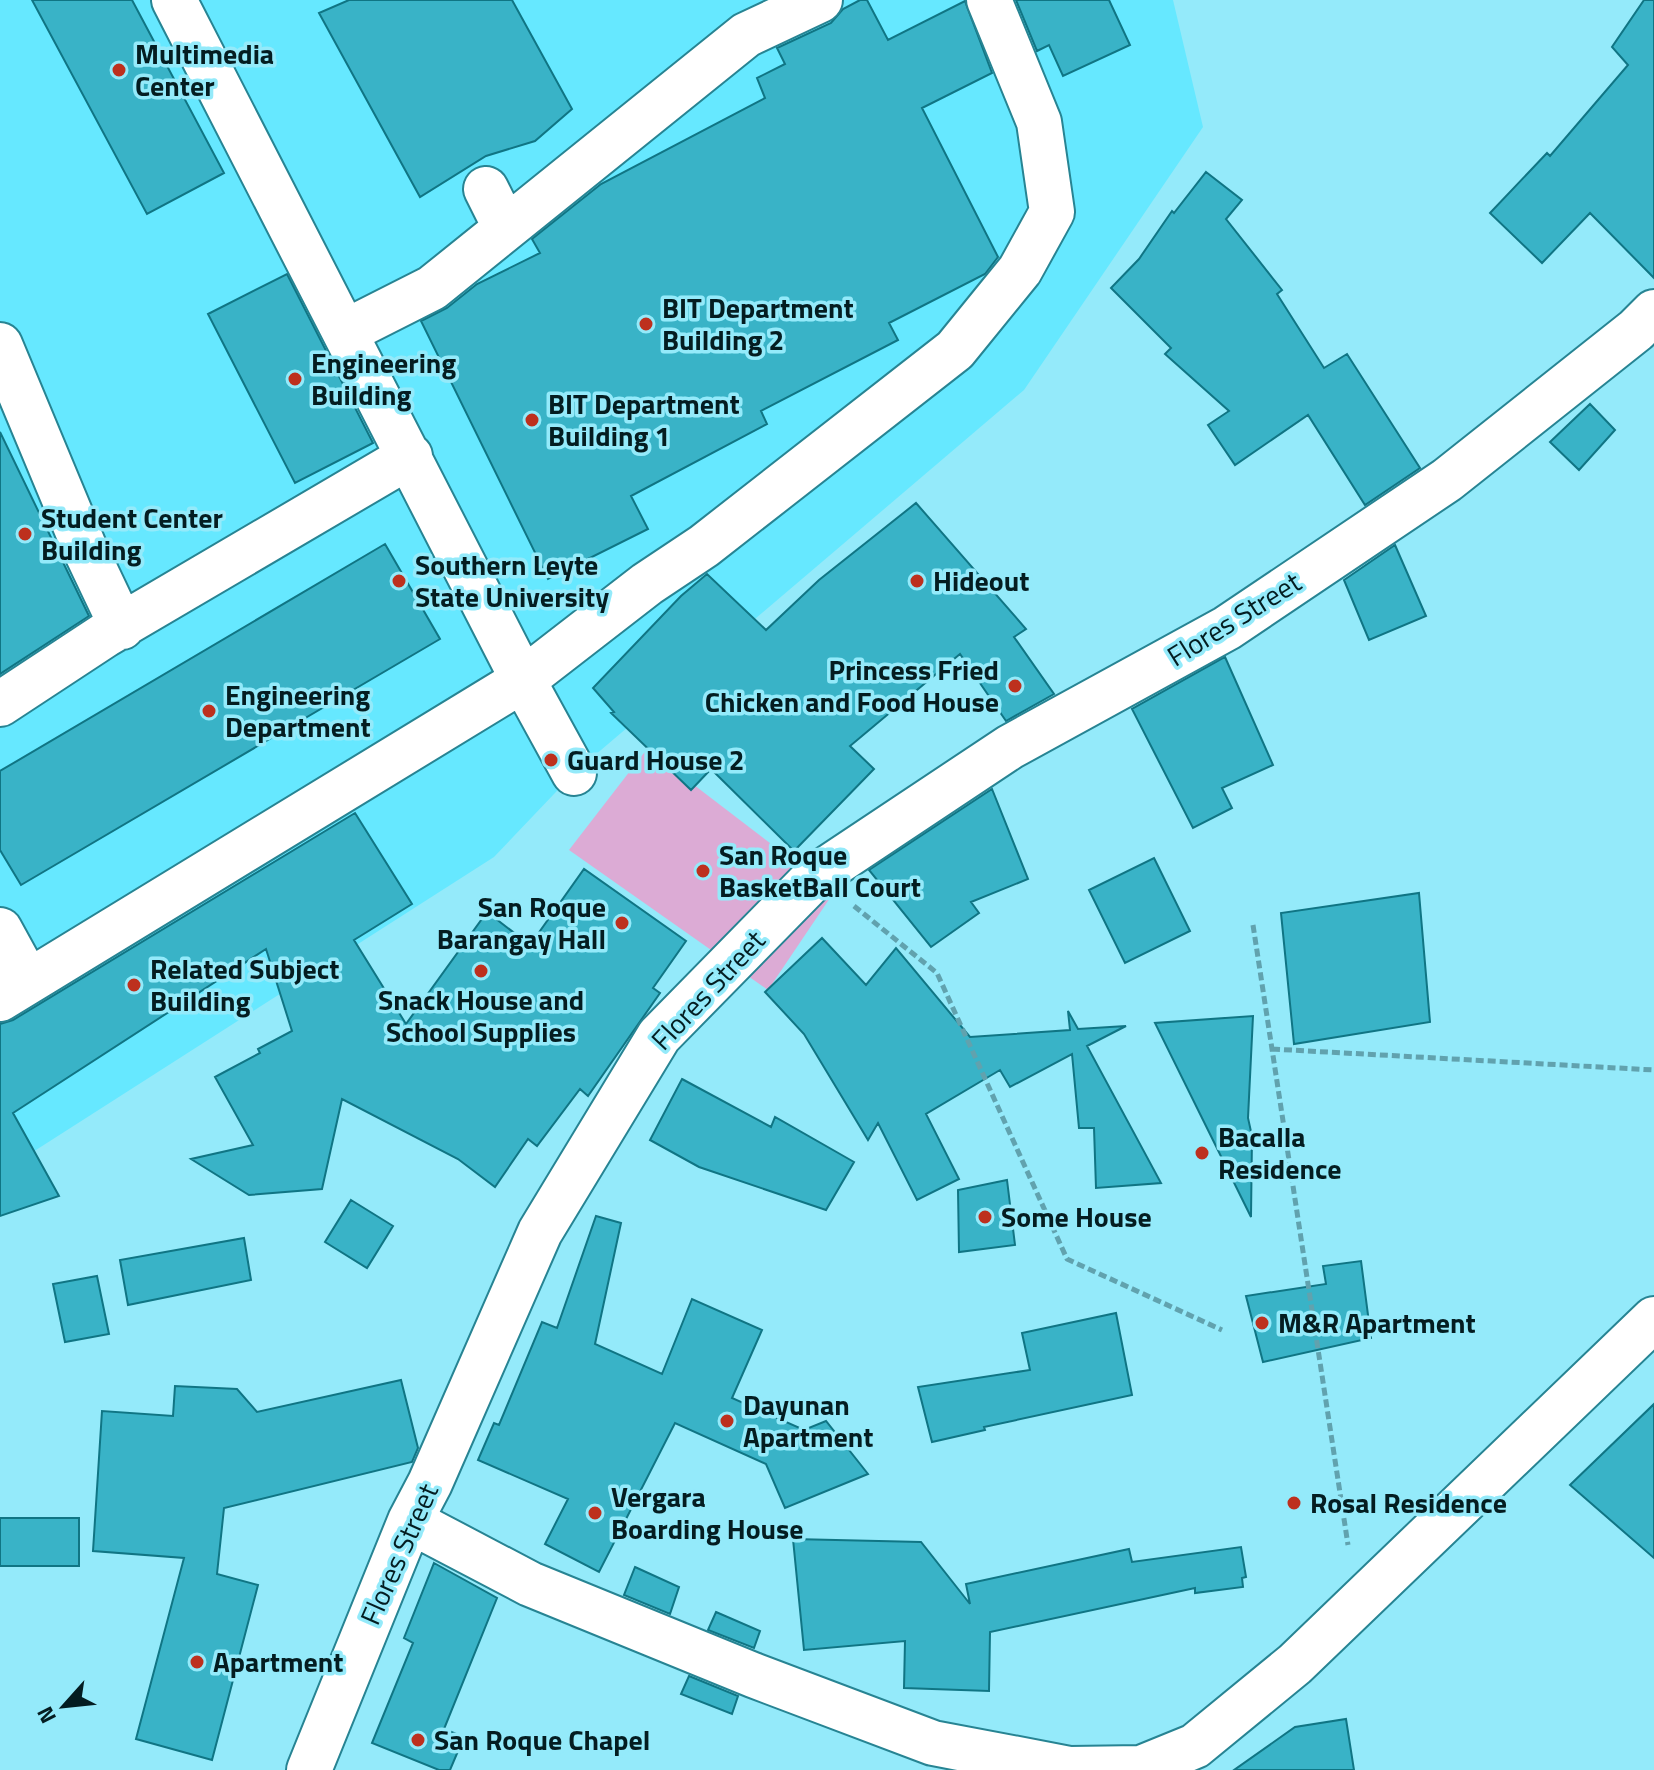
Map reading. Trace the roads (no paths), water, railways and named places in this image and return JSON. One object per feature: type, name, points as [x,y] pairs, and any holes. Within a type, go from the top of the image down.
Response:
[{"type":"street","points":[[174,0],[523,680],[574,773]]},
{"type":"street","points":[[0,930],[14,990],[523,680],[647,584],[717,537],[955,350],[1020,270],[1052,212],[1039,122],[989,0]]},
{"type":"street","points":[[345,332],[432,288],[495,208],[746,35],[805,3]]},
{"type":"street","name":"Flores Street","points":[[309,1770],[410,1521],[430,1483],[540,1232],[659,1036],[816,876],[1010,747],[1227,628],[1422,498],[1636,330],[1654,312]]},
{"type":"street","points":[[0,345],[85,549],[122,627]]},
{"type":"street","points":[[0,704],[105,635],[410,456]]},
{"type":"street","points":[[410,1521],[530,1584],[753,1675],[933,1743],[1070,1769],[1141,1768],[1195,1746],[1295,1664],[1654,1319]]},
{"type":"place","name":"Multimedia Center","points":[[119,70]]},
{"type":"place","name":"BIT Department Building 2","points":[[646,324]]},
{"type":"place","name":"Engineering Building","points":[[295,379]]},
{"type":"place","name":"BIT Department Building 1","points":[[532,420]]},
{"type":"place","name":"Student Center Building","points":[[25,534]]},
{"type":"place","name":"Southern Leyte State University","points":[[399,581]]},
{"type":"place","name":"Hideout","points":[[917,581]]},
{"type":"place","name":"Princess Fried Chicken and Food House","points":[[1015,686]]},
{"type":"place","name":"Engineering Department","points":[[209,711]]},
{"type":"place","name":"Guard House 2","points":[[551,760]]},
{"type":"place","name":"San Roque BasketBall Court","points":[[703,871]]},
{"type":"place","name":"San Roque Barangay Hall","points":[[622,923]]},
{"type":"place","name":"Snack House and School Supplies","points":[[481,971]]},
{"type":"place","name":"Related Subject Building","points":[[134,985]]},
{"type":"place","name":"Bacalla Residence","points":[[1202,1153]]},
{"type":"place","name":"Some House","points":[[985,1217]]},
{"type":"place","name":"M&R Apartment","points":[[1262,1323]]},
{"type":"place","name":"Dayunan Apartment","points":[[727,1421]]},
{"type":"place","name":"Rosal Residence","points":[[1294,1503]]},
{"type":"place","name":"Vergara Boarding House","points":[[595,1513]]},
{"type":"place","name":"Apartment","points":[[197,1662]]},
{"type":"place","name":"San Roque Chapel","points":[[418,1740]]}]
